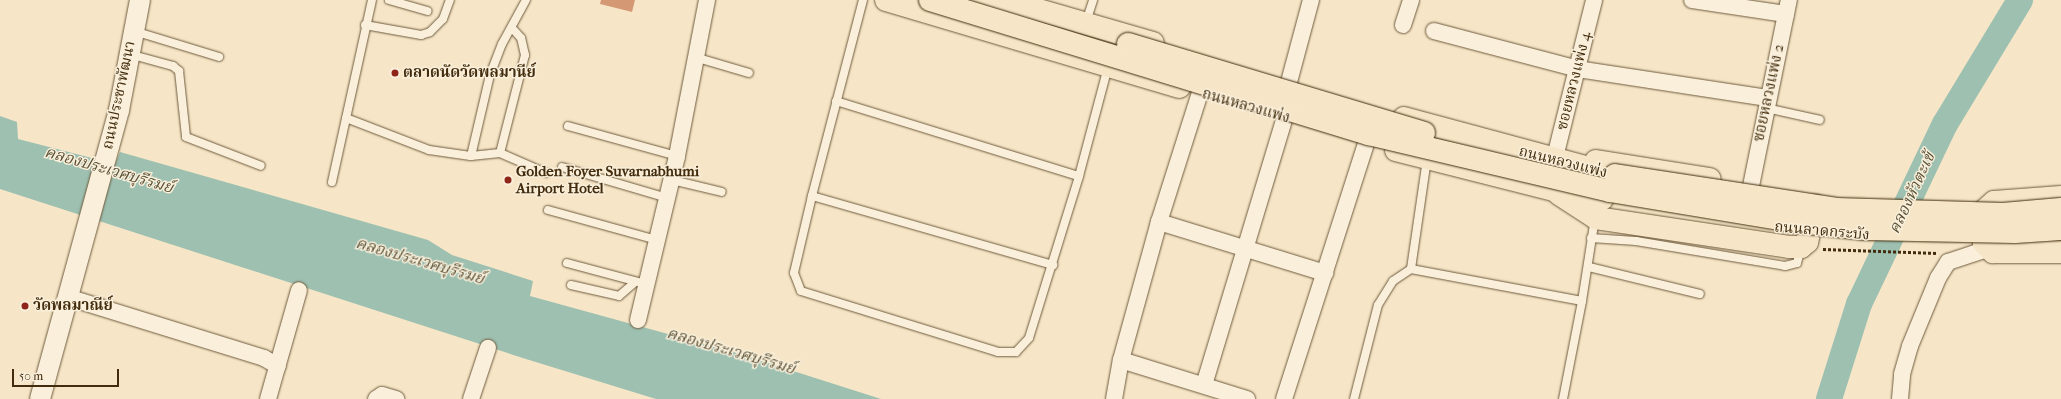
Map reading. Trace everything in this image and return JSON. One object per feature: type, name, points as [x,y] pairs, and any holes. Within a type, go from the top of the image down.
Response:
[{"type":"main road","name":"ถนนหลวงแพ่ง","points":[[886,0],[1427,159],[1554,190],[1609,200]]},
{"type":"main road","points":[[930,0],[1369,134],[1610,191],[1798,222],[1866,229],[2015,232],[2061,229]]},
{"type":"main road","points":[[974,0],[1512,160],[1620,185],[1730,205],[1806,214],[1921,222],[2061,219]]},
{"type":"main road","name":"ถนนหลวงแพ่ง","points":[[1004,0],[1289,82],[1454,134],[1555,161],[1615,175]]},
{"type":"main road","points":[[1554,190],[1593,228],[1811,248],[1810,232],[1815,206],[1813,200],[1809,196],[1617,163],[1555,161]]},
{"type":"main road","name":"ถนนลาดกระบัง","points":[[1615,175],[1836,208],[2003,214],[2061,209]]},
{"type":"main road","points":[[2061,197],[2006,200],[1988,205],[1984,211],[1984,242],[1987,249],[2000,254],[2061,252]]},
{"type":"main road","name":"ถนนลาดกระบัง","points":[[1609,200],[1833,234],[2003,239],[2061,235]]},
{"type":"street","name":"ถนนประชาพัฒนา","points":[[40,399],[119,110],[128,54],[140,0]]},
{"type":"street","points":[[638,320],[641,283],[657,240],[672,180],[698,58],[707,0]]},
{"type":"street","points":[[1289,82],[1311,0]]},
{"type":"street","points":[[1403,25],[1411,0]]},
{"type":"street","name":"ซอยหลวงแพ่ง 4","points":[[1555,161],[1594,0]]},
{"type":"street","points":[[1692,0],[1787,7]]},
{"type":"street","name":"ซอยหลวงแพ่ง 2","points":[[1751,186],[1787,7]]},
{"type":"street","points":[[1434,31],[1578,69],[1767,103]]},
{"type":"street","points":[[1114,399],[1121,360],[1159,222],[1200,93]]},
{"type":"street","points":[[1204,385],[1244,248],[1285,117]]},
{"type":"street","points":[[1284,399],[1367,141]]},
{"type":"street","points":[[1159,222],[1325,272]]},
{"type":"street","points":[[1900,399],[1902,374],[1910,346],[1938,278],[1948,262],[1987,249]]},
{"type":"street","points":[[268,399],[299,290]]},
{"type":"street","points":[[68,297],[264,358],[278,366]]},
{"type":"street","points":[[471,399],[488,348]]},
{"type":"street","points":[[1121,360],[1247,399]]},
{"type":"street","points":[[376,399],[382,395],[396,399]]},
{"type":"lane","points":[[332,182],[365,25],[372,0]]},
{"type":"lane","points":[[389,0],[427,11]]},
{"type":"lane","points":[[365,25],[421,35],[430,32],[443,19],[450,0]]},
{"type":"lane","points":[[471,156],[490,75],[526,0]]},
{"type":"lane","points":[[863,0],[836,101],[794,273],[802,291],[998,352],[1016,352],[1029,338],[1053,265],[1079,176],[1108,66]]},
{"type":"lane","points":[[1086,23],[1093,0]]},
{"type":"lane","points":[[500,153],[525,55],[521,38],[512,28]]},
{"type":"lane","points":[[134,31],[219,57]]},
{"type":"lane","points":[[128,54],[173,66],[179,71],[186,137],[261,166]]},
{"type":"lane","points":[[698,58],[749,73]]},
{"type":"lane","points":[[836,101],[1079,176]]},
{"type":"lane","points":[[1767,103],[1820,120]]},
{"type":"lane","points":[[346,118],[408,144],[448,155],[471,156],[500,153],[546,173]]},
{"type":"lane","points":[[568,126],[677,156]]},
{"type":"lane","points":[[1410,269],[1427,159]]},
{"type":"lane","points":[[562,167],[667,198]]},
{"type":"lane","points":[[672,180],[722,192]]},
{"type":"lane","points":[[812,196],[1053,265]]},
{"type":"lane","points":[[548,210],[657,240]]},
{"type":"lane","points":[[1563,399],[1589,266],[1593,228]]},
{"type":"lane","points":[[567,263],[641,283]]},
{"type":"lane","points":[[1589,266],[1700,294]]},
{"type":"lane","points":[[1354,399],[1378,305],[1393,281],[1410,269],[1582,301]]},
{"type":"lane","points":[[570,285],[619,296],[641,283]]},
{"type":"path","points":[[1811,248],[1844,248],[1940,253]]},
{"type":"water","name":"คลองประเวศบุรีรมย์","points":[[0,116],[17,122],[18,139],[115,164],[120,152],[428,240],[452,255],[533,281],[530,296],[737,353],[881,399],[656,399],[526,359],[0,189]]},
{"type":"building","points":[[601,0],[635,0],[632,12],[600,4]]},
{"type":"waterway","name":"คลองหัวตะเข้","points":[[1829,399],[1859,304],[1945,124],[2020,0]]},
{"type":"place","name":"ตลาดนัดวัดพลมานีย์","points":[[395,73]]},
{"type":"place","name":"Golden Foyer Suvarnabhumi Airport Hotel","points":[[508,180]]},
{"type":"place","name":"วัดพลมาณีย์","points":[[25,306]]}]
